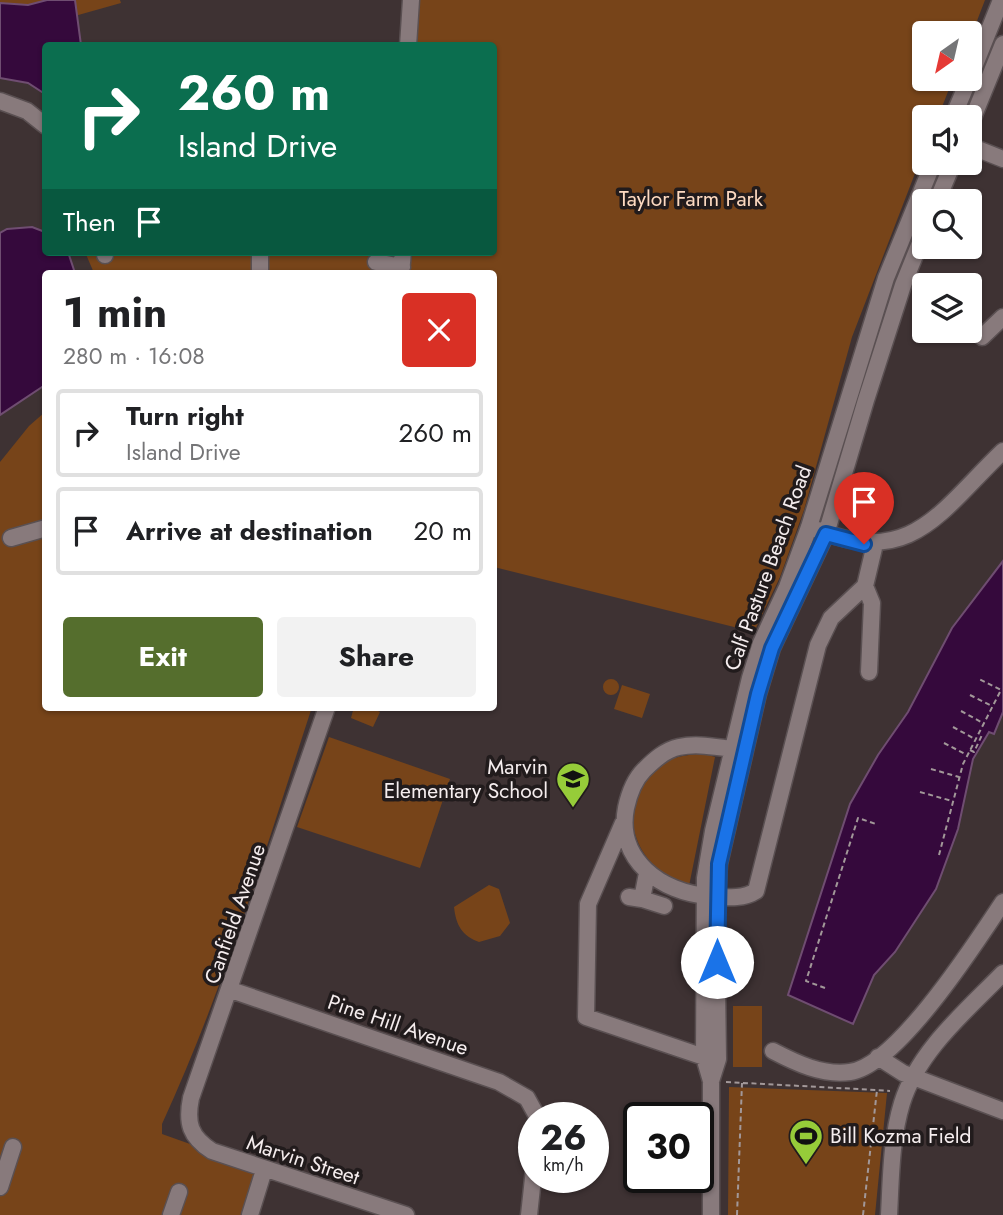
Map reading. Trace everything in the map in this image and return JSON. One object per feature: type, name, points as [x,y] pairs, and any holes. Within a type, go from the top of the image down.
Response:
[{"type":"street","points":[[408,42],[411,0]]},
{"type":"street","points":[[982,48],[1001,0]]},
{"type":"street","points":[[978,105],[1000,51],[982,50]]},
{"type":"street","points":[[0,101],[27,111],[42,122]]},
{"type":"street","points":[[982,151],[1003,159]]},
{"type":"street","name":"Calf Pasture Beach Road","points":[[712,1215],[719,1081],[708,853],[758,650],[809,527],[886,278],[912,227]]},
{"type":"street","name":"Calf Pasture Beach Road","points":[[719,1081],[704,1057],[710,896],[766,668],[826,534],[870,386],[915,259]]},
{"type":"street","points":[[376,262],[402,264]]},
{"type":"street","points":[[982,337],[1003,317]]},
{"type":"street","points":[[853,380],[870,386]]},
{"type":"street","points":[[809,527],[864,544],[906,538],[927,524],[1003,451]]},
{"type":"street","points":[[11,538],[42,529]]},
{"type":"street","points":[[623,823],[631,853],[646,873],[682,892],[710,896],[748,896],[756,891],[818,645],[831,618],[865,586],[875,544]]},
{"type":"street","points":[[865,586],[872,603],[869,672]]},
{"type":"street","name":"Canfield Avenue","points":[[192,1135],[188,1115],[191,1098],[231,990],[326,711]]},
{"type":"street","points":[[704,1057],[586,1017],[587,904],[623,823],[633,785],[656,758],[678,747],[700,745],[733,749]]},
{"type":"street","points":[[646,873],[636,898],[664,906]]},
{"type":"street","points":[[773,1051],[803,1066],[851,1072],[878,1057],[949,981],[1003,902]]},
{"type":"street","points":[[889,1215],[896,1135],[910,1083],[936,1044],[1003,973]]},
{"type":"street","name":"Pine Hill Avenue","points":[[231,990],[499,1082],[527,1098],[529,1102]]},
{"type":"street","points":[[878,1057],[910,1083],[1003,1111]]},
{"type":"street","name":"Marvin Street","points":[[192,1135],[212,1151],[264,1171],[406,1215]]},
{"type":"street","points":[[0,1186],[13,1147]]},
{"type":"street","points":[[250,1215],[264,1171]]},
{"type":"street","points":[[171,1215],[179,1192]]},
{"type":"street","points":[[529,1215],[531,1193]]},
{"type":"path","points":[[939,855],[967,756],[1001,690],[979,679]]},
{"type":"path","points":[[970,695],[993,706]]},
{"type":"path","points":[[961,711],[984,723]]},
{"type":"path","points":[[953,727],[976,739]]},
{"type":"path","points":[[970,750],[974,752],[982,736]]},
{"type":"path","points":[[944,743],[967,756]]},
{"type":"path","points":[[931,769],[960,777]]},
{"type":"path","points":[[920,792],[953,802]]},
{"type":"path","points":[[825,988],[806,981],[859,818],[876,824]]},
{"type":"path","points":[[719,1081],[877,1090],[910,1083]]},
{"type":"path","points":[[737,1215],[742,1082]]},
{"type":"path","points":[[863,1215],[877,1090]]},
{"type":"green space","points":[[0,0],[120,0],[121,3],[0,37]]},
{"type":"green space","name":"Taylor Farm Park","points":[[418,0],[985,0],[977,21],[912,21],[912,91],[948,91],[943,105],[912,105],[912,175],[914,175],[852,337],[804,510],[780,577],[754,632],[497,568],[497,270],[399,270],[400,256],[497,256],[497,42],[414,42]]},
{"type":"green space","points":[[87,256],[396,256],[396,270],[93,270]]},
{"type":"green space","points":[[42,415],[42,711],[311,711],[225,970],[162,1124],[162,1134],[260,1169],[245,1215],[0,1215],[0,462],[29,426]]},
{"type":"green space","points":[[608,679],[614,679],[619,687],[617,693],[608,695],[603,690],[603,684]]},
{"type":"green space","points":[[622,685],[650,694],[642,718],[614,709]]},
{"type":"green space","points":[[353,711],[380,712],[373,727],[351,718]]},
{"type":"green space","points":[[329,737],[450,779],[420,868],[297,827]]},
{"type":"green space","points":[[701,753],[715,757],[689,886],[669,877],[652,864],[640,847],[634,828],[633,809],[638,790],[650,773],[669,760]]},
{"type":"green space","points":[[489,885],[499,889],[510,923],[500,936],[479,942],[468,937],[461,929],[454,907]]},
{"type":"green space","points":[[733,1006],[762,1006],[762,1067],[733,1067]]},
{"type":"green space","points":[[729,1087],[887,1093],[875,1215],[728,1215]]},
{"type":"shaded area","points":[[47,0],[75,0],[81,42],[42,42],[42,92],[28,83],[0,78],[0,3],[28,5]]},
{"type":"shaded area","points":[[32,227],[42,231],[42,256],[69,256],[74,270],[42,270],[42,387],[0,415],[0,233],[7,229]]},
{"type":"shaded area","points":[[1003,561],[1003,712],[994,734],[989,732],[973,759],[958,829],[936,889],[895,952],[874,975],[853,1024],[788,995],[850,804],[878,755],[908,712],[952,628]]},
{"type":"place","name":"Marvin Elementary School","points":[[573,809]]},
{"type":"place","name":"Bill Kozma Field","points":[[806,1166]]},
{"type":"route","points":[[717,962],[719,864],[758,694],[772,648],[826,534],[864,544]]}]
